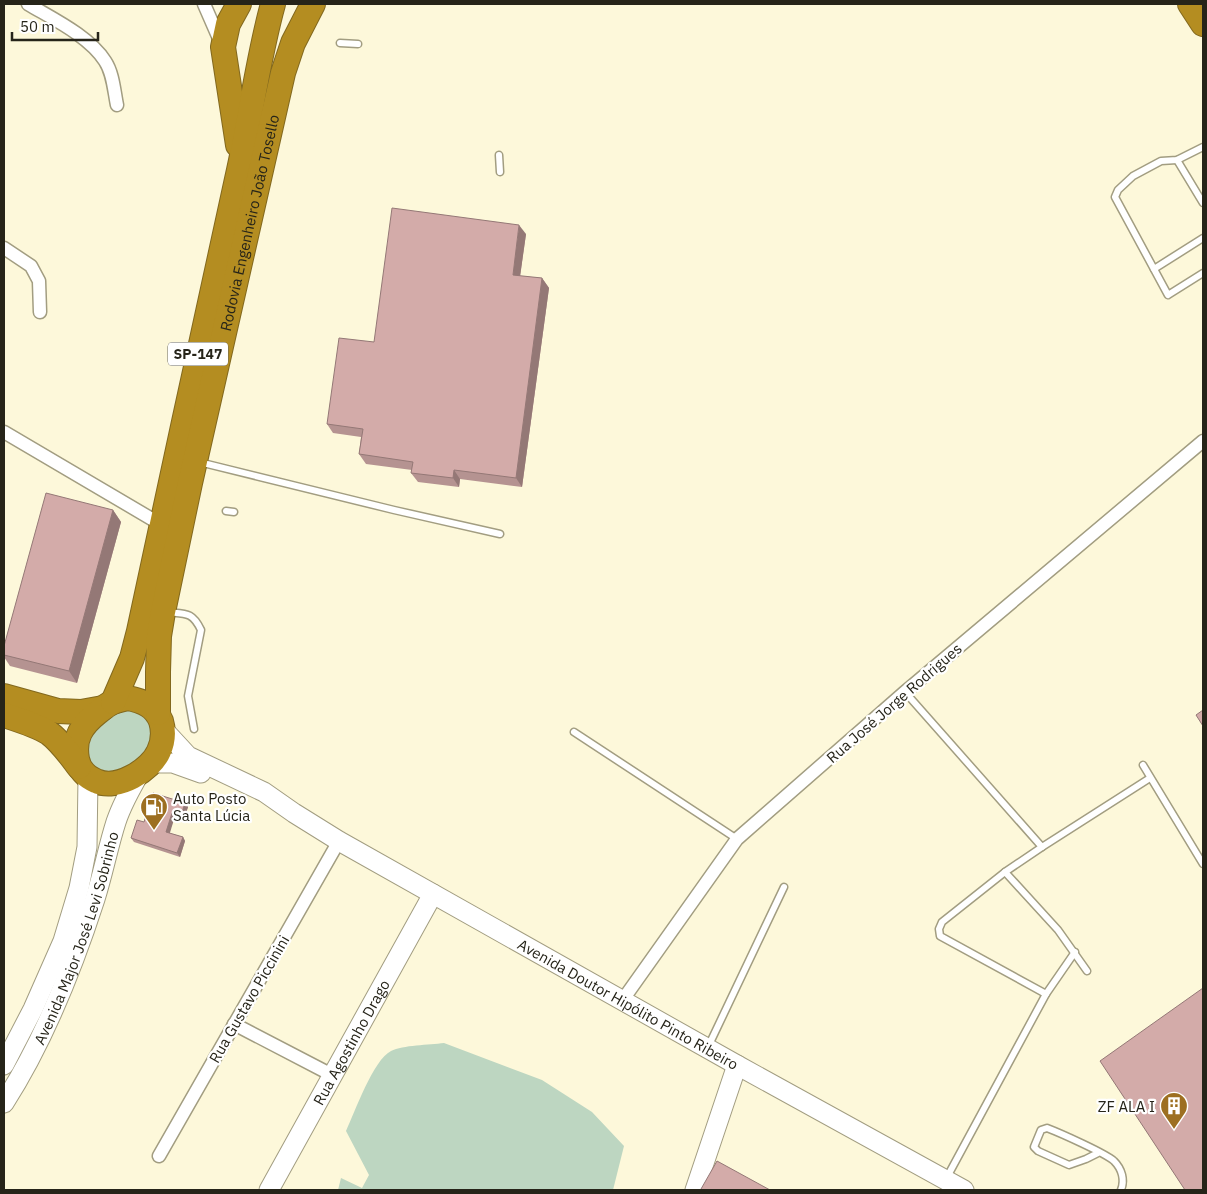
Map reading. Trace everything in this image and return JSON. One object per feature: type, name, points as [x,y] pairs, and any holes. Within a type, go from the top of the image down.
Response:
[{"type":"highway","points":[[239,4],[228,24],[223,47],[241,160]]},
{"type":"highway","name":"Rodovia Engenheiro João Tosello","points":[[108,705],[132,658],[139,631],[241,160],[265,33],[273,4]]},
{"type":"highway","name":"Rodovia Engenheiro João Tosello","points":[[161,721],[159,645],[163,612],[195,461],[283,74],[293,43],[313,4]]},
{"type":"highway","points":[[1190,4],[1203,24]]},
{"type":"highway","points":[[223,47],[239,55],[261,61]]},
{"type":"highway","points":[[4,696],[58,711],[81,712],[128,698],[139,700],[150,706],[161,721],[163,741],[159,753],[128,780],[117,784],[107,784],[97,782],[84,772],[65,748],[49,733],[27,723],[4,716]]},
{"type":"highway","points":[[84,772],[76,742],[80,731],[88,721],[108,705]]},
{"type":"main road","name":"Avenida Doutor Hipólito Pinto Ribeiro","points":[[161,721],[188,756],[264,792],[339,841],[622,1001],[964,1190]]},
{"type":"main road","name":"Avenida Doutor Hipólito Pinto Ribeiro","points":[[146,766],[166,762],[185,766],[294,813]]},
{"type":"main road","name":"Avenida Major José Levi Sobrinho","points":[[4,1103],[18,1082],[52,1013],[80,948],[100,886],[116,822],[126,795],[146,766]]},
{"type":"main road","name":"Avenida Major José Levi Sobrinho","points":[[5,1061],[33,1009],[64,941],[79,888],[87,847],[84,772]]},
{"type":"main road","name":"Rua Agostinho Drago","points":[[268,1190],[433,894]]},
{"type":"main road","points":[[695,1190],[737,1065]]},
{"type":"street","points":[[28,4],[92,44],[106,62],[113,81],[117,105]]},
{"type":"street","points":[[204,4],[223,47]]},
{"type":"street","points":[[4,248],[31,266],[39,281],[40,312]]},
{"type":"street","points":[[4,432],[162,525]]},
{"type":"street","name":"Rua José Jorge Rodrigues","points":[[622,1001],[737,839],[905,692],[1203,441]]},
{"type":"street","name":"Rua Gustavo Piccinini","points":[[159,1156],[339,841]]},
{"type":"street","points":[[234,1024],[332,1076]]},
{"type":"lane","points":[[340,43],[358,44]]},
{"type":"lane","points":[[1203,147],[1177,160],[1161,161],[1133,176],[1118,190],[1115,197],[1168,295],[1203,273]]},
{"type":"lane","points":[[499,155],[500,172]]},
{"type":"lane","points":[[1177,160],[1203,203]]},
{"type":"lane","points":[[1154,268],[1203,238]]},
{"type":"lane","points":[[195,461],[500,534]]},
{"type":"lane","points":[[226,511],[234,512]]},
{"type":"lane","points":[[163,612],[188,614],[196,620],[201,630],[188,696],[194,729]]},
{"type":"lane","points":[[905,692],[1042,847]]},
{"type":"lane","points":[[574,732],[737,839]]},
{"type":"lane","points":[[1143,765],[1203,864]]},
{"type":"lane","points":[[1046,994],[940,936],[939,928],[942,922],[1005,872],[1150,778]]},
{"type":"lane","points":[[1005,872],[1052,923],[1087,971]]},
{"type":"lane","points":[[707,1048],[784,887]]},
{"type":"lane","points":[[945,1180],[1046,994],[1074,952]]},
{"type":"lane","points":[[1098,1153],[1069,1165],[1038,1151],[1034,1147],[1041,1130],[1047,1128],[1098,1153],[1113,1161],[1122,1174],[1121,1190]]},
{"type":"green space","points":[[139,709],[154,726],[152,750],[115,776],[92,770],[83,743],[116,710]]},
{"type":"green space","points":[[444,1043],[542,1080],[592,1112],[624,1146],[613,1190],[338,1190],[341,1178],[362,1188],[369,1175],[346,1131],[371,1075],[384,1056],[396,1049],[409,1046]]},
{"type":"building","points":[[392,208],[519,225],[513,275],[542,278],[516,478],[454,470],[453,478],[411,473],[413,462],[359,454],[363,429],[327,424],[339,338],[374,342]]},
{"type":"building","points":[[46,493],[113,510],[69,671],[4,655],[4,646]]},
{"type":"building","points":[[1203,710],[1203,726],[1196,715]]},
{"type":"building","name":"Auto Posto Santa Lúcia","points":[[153,793],[185,803],[181,816],[172,813],[166,832],[183,837],[177,853],[131,838],[137,820],[144,822]]},
{"type":"building","name":"ZF ALA I","points":[[1203,988],[1203,1190],[1185,1190],[1100,1061]]},
{"type":"building","points":[[717,1161],[770,1190],[702,1190]]},
{"type":"place","name":"Auto Posto Santa Lúcia","points":[[154,831]]},
{"type":"place","name":"ZF ALA I","points":[[1174,1130]]}]
